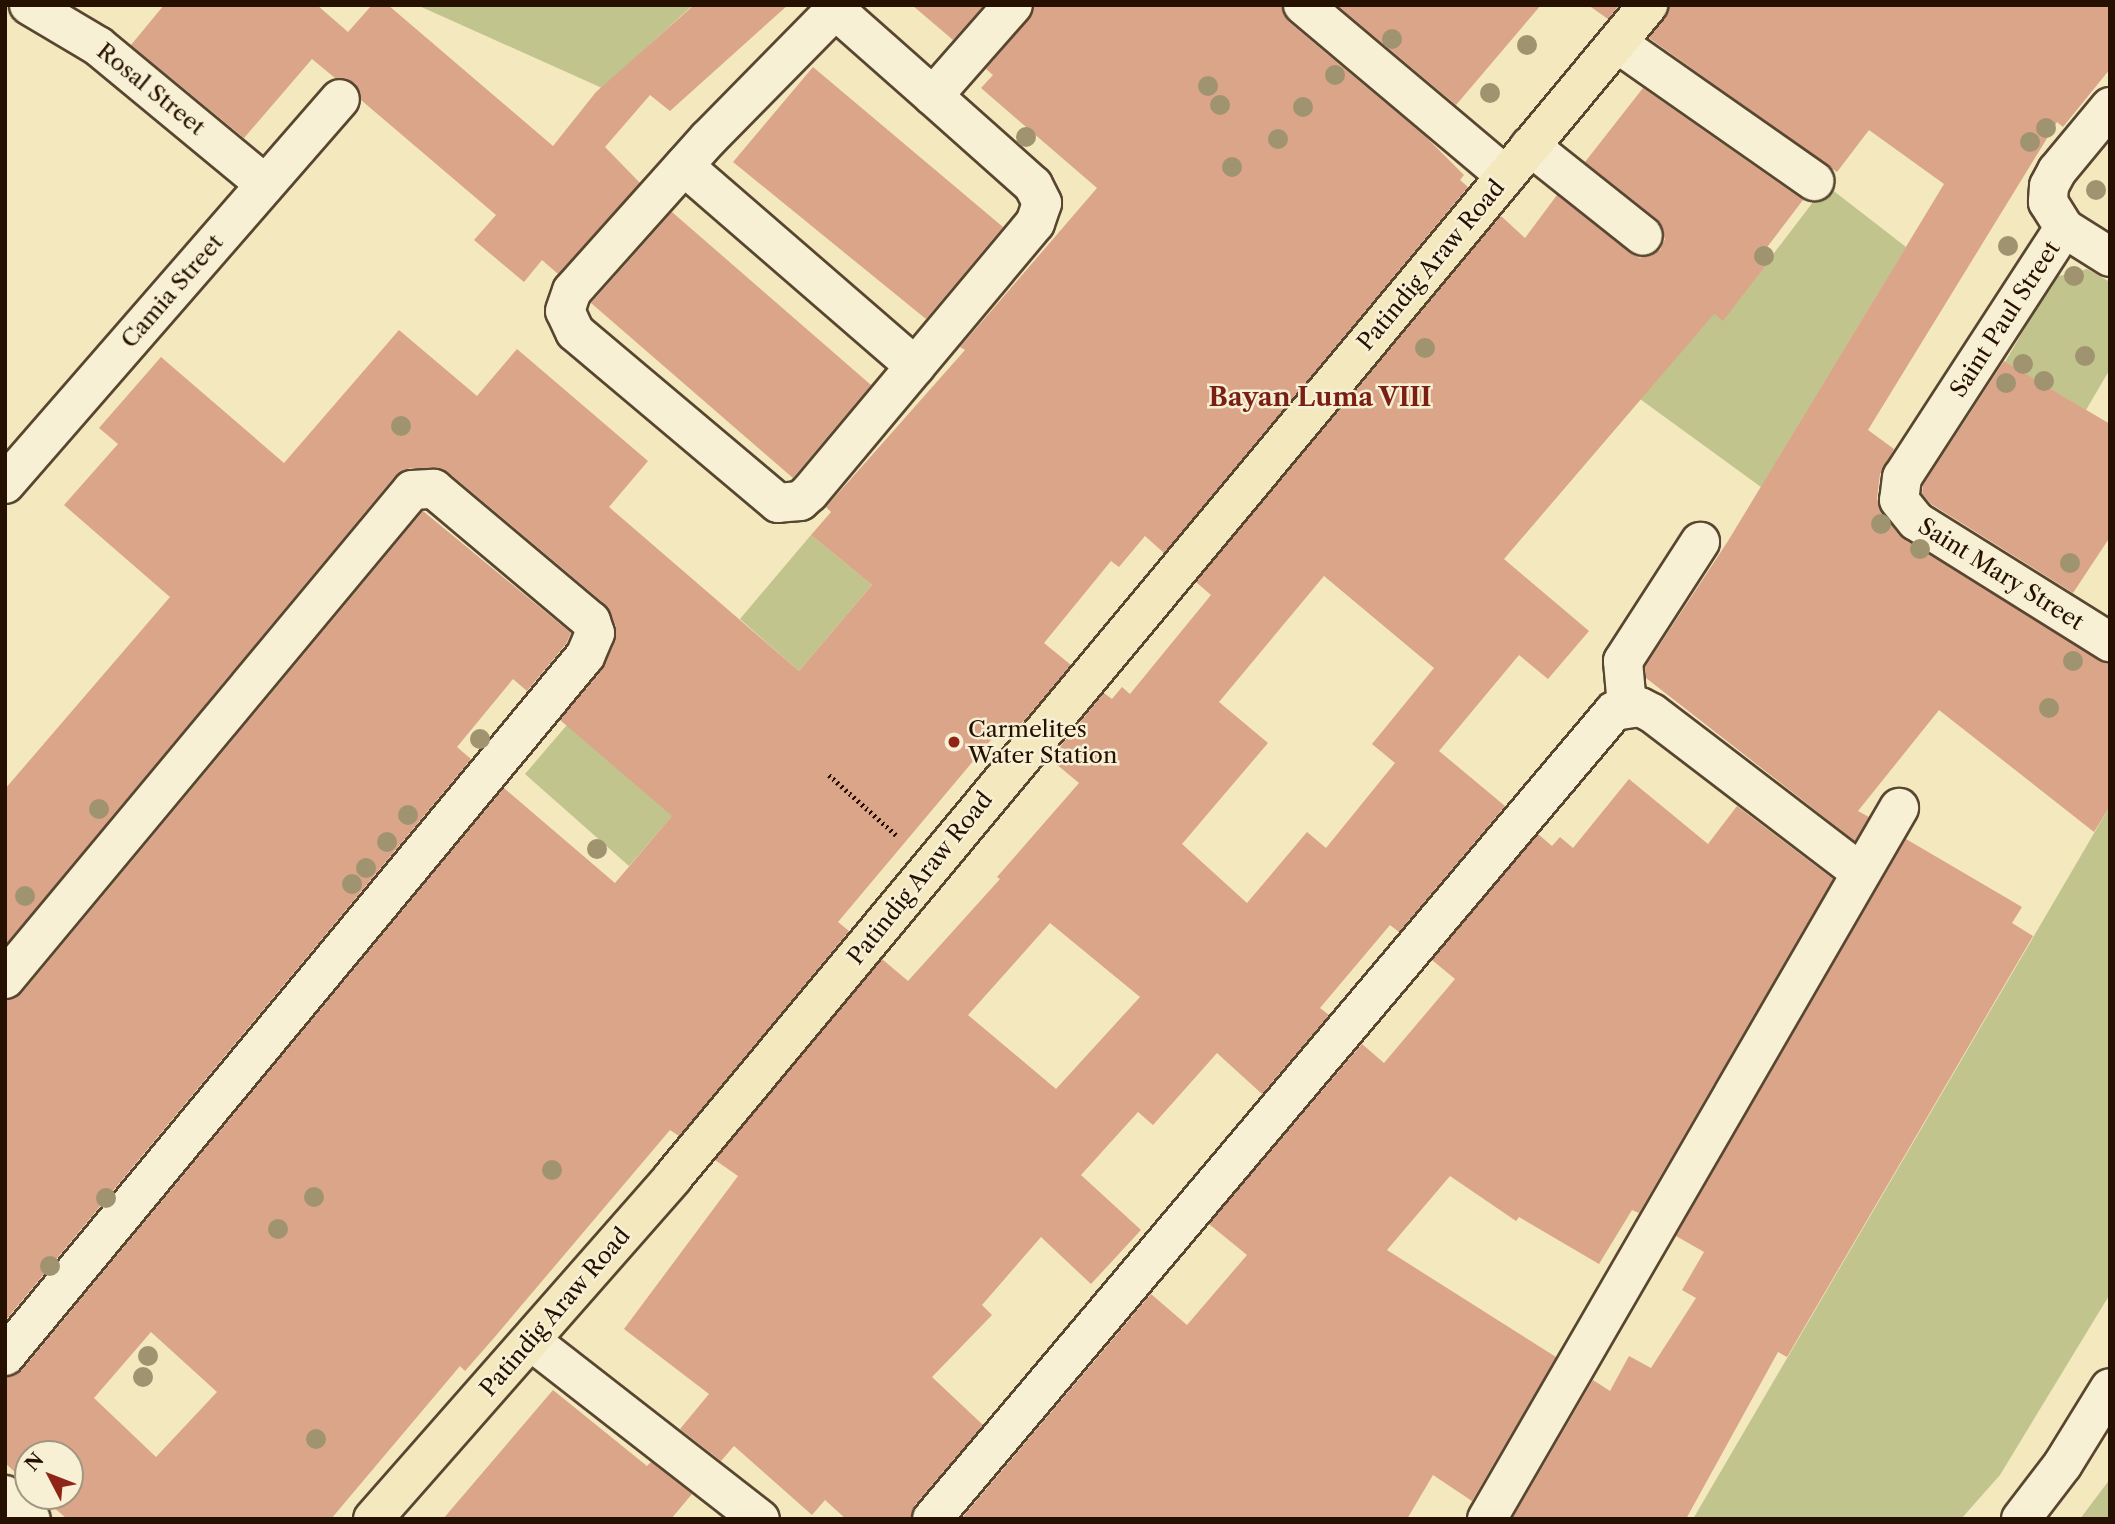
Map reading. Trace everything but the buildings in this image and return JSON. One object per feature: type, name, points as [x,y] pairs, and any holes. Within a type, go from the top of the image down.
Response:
[{"type":"main road","name":"Patindig Araw Road","points":[[373,1519],[531,1341],[931,866],[1648,5]]},
{"type":"street","name":"Rosal Street","points":[[29,5],[98,46],[265,184]]},
{"type":"street","points":[[933,96],[1013,5]]},
{"type":"street","points":[[1303,5],[1506,176]]},
{"type":"street","points":[[832,7],[933,96],[1033,185],[1042,203],[1035,223],[809,493],[800,501],[778,503],[575,332],[565,311],[572,291],[832,7]]},
{"type":"street","points":[[1617,43],[1814,181]]},
{"type":"street","name":"Camia Street","points":[[5,484],[340,99]]},
{"type":"street","name":"Saint Paul Street","points":[[1899,500],[1902,477],[2064,229],[2048,202],[2049,186],[2110,107]]},
{"type":"street","points":[[1530,146],[1643,236]]},
{"type":"street","points":[[684,166],[915,366]]},
{"type":"street","points":[[2064,229],[2110,257]]},
{"type":"street","points":[[5,979],[412,490],[434,489],[591,621],[595,633],[585,656],[5,1356]]},
{"type":"street","name":"Saint Mary Street","points":[[1899,500],[1916,521],[2110,642]]},
{"type":"street","points":[[1628,706],[1623,661],[1700,542]]},
{"type":"street","points":[[932,1519],[1602,720],[1628,706],[1652,713],[1861,873]]},
{"type":"street","points":[[1487,1519],[1899,808]]},
{"type":"street","points":[[531,1341],[760,1519]]},
{"type":"street","points":[[2021,1519],[2063,1464],[2110,1388]]},
{"type":"street","points":[[5,1495],[31,1519]]},
{"type":"path","points":[[829,775],[931,866]]},
{"type":"green space","points":[[417,5],[693,5],[602,88]]},
{"type":"green space","points":[[1826,185],[1906,247],[1761,487],[1640,399],[1713,313],[1723,320]]},
{"type":"green space","points":[[2087,269],[2110,282],[2110,369],[2086,410],[2005,362],[2055,277]]},
{"type":"green space","points":[[811,535],[872,585],[799,671],[740,619]]},
{"type":"green space","points":[[567,725],[724,756],[629,866],[525,774]]},
{"type":"green space","points":[[2110,806],[2110,1294],[2000,1475],[1961,1519],[1693,1519]]},
{"type":"green space","points":[[2110,1479],[2110,1519],[2080,1519]]},
{"type":"place","name":"Carmelites Water Station","points":[[954,742]]},
{"type":"district","name":"Bayan Luma VIII","points":[[1320,398]]}]
